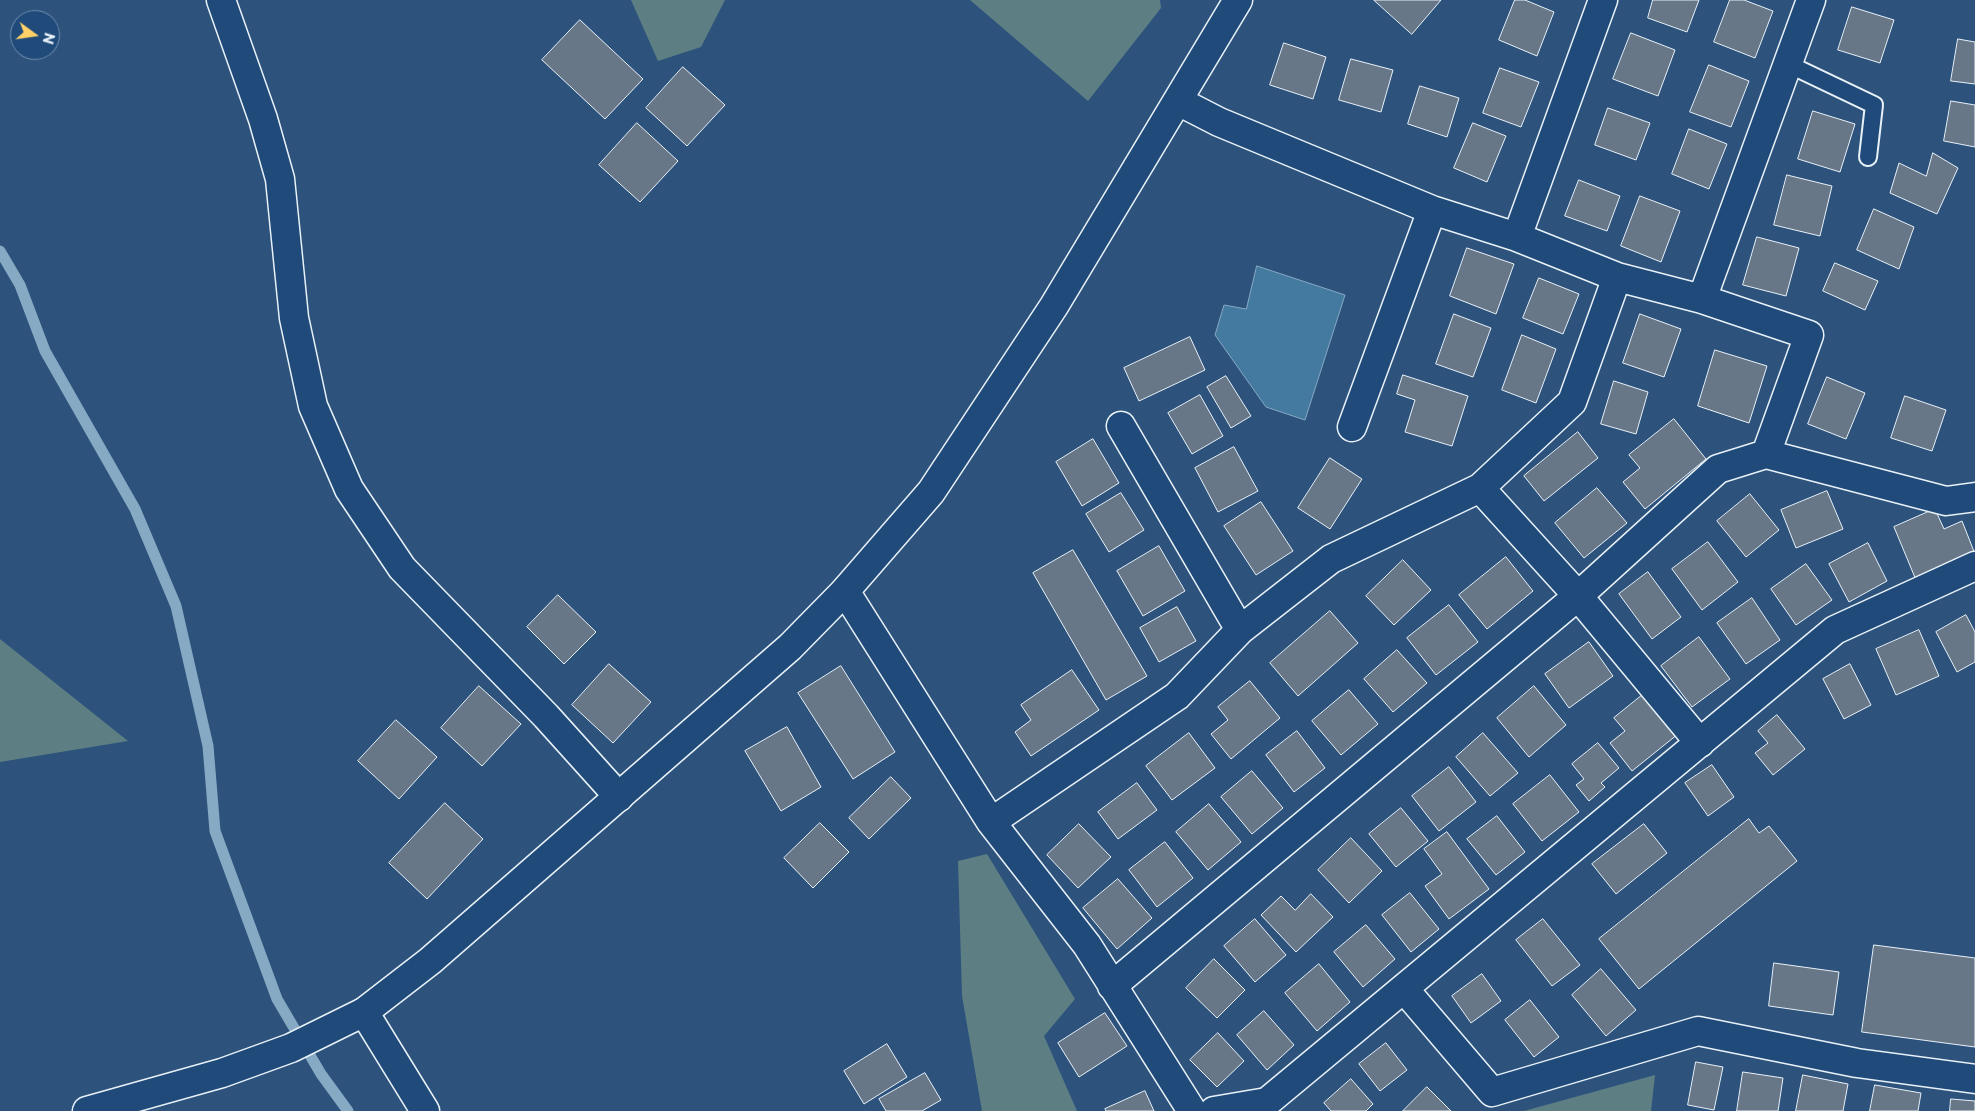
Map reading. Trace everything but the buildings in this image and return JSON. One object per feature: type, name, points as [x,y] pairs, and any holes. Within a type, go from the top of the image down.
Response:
[{"type":"street","points":[[221,0],[263,119],[280,179],[294,318],[313,406],[349,489],[402,568],[546,716],[619,797]]},
{"type":"street","points":[[87,1111],[222,1073],[291,1048],[364,1012],[430,962],[790,647],[845,591],[931,492],[1054,306],[1238,0]]},
{"type":"street","points":[[1517,237],[1603,0]]},
{"type":"street","points":[[1702,299],[1811,0]]},
{"type":"street","points":[[1178,101],[1219,122],[1432,210],[1517,237],[1617,277],[1702,299],[1809,335],[1766,454]]},
{"type":"street","points":[[1352,427],[1432,210]]},
{"type":"street","points":[[991,822],[1177,696],[1240,630],[1331,559],[1480,488],[1572,402],[1617,277]]},
{"type":"street","points":[[1121,426],[1240,630]]},
{"type":"street","points":[[1112,986],[1578,596],[1718,469],[1766,454],[1946,500],[1975,497]]},
{"type":"street","points":[[1480,488],[1578,596],[1700,743]]},
{"type":"street","points":[[1214,1111],[1266,1102],[1405,990],[1835,630],[1975,566]]},
{"type":"street","points":[[845,591],[991,822],[1087,945],[1192,1111]]},
{"type":"street","points":[[1405,990],[1492,1092],[1698,1032],[1857,1063],[1975,1079]]},
{"type":"street","points":[[364,1012],[425,1111]]},
{"type":"lane","points":[[1788,64],[1874,105],[1868,157]]},
{"type":"green space","points":[[631,0],[725,0],[701,47],[658,61]]},
{"type":"green space","points":[[970,0],[1160,0],[1161,8],[1088,101]]},
{"type":"green space","points":[[0,639],[128,741],[0,762]]},
{"type":"green space","points":[[987,854],[1075,999],[1044,1036],[1077,1111],[982,1111],[962,996],[958,861]]},
{"type":"green space","points":[[1655,1075],[1651,1111],[1524,1111]]},
{"type":"water","points":[[1257,266],[1345,295],[1305,420],[1266,407],[1215,335],[1224,305],[1246,309]]},
{"type":"waterway","points":[[0,251],[20,285],[45,351],[135,509],[176,606],[208,746],[215,831],[277,999],[321,1074],[348,1111]]}]
